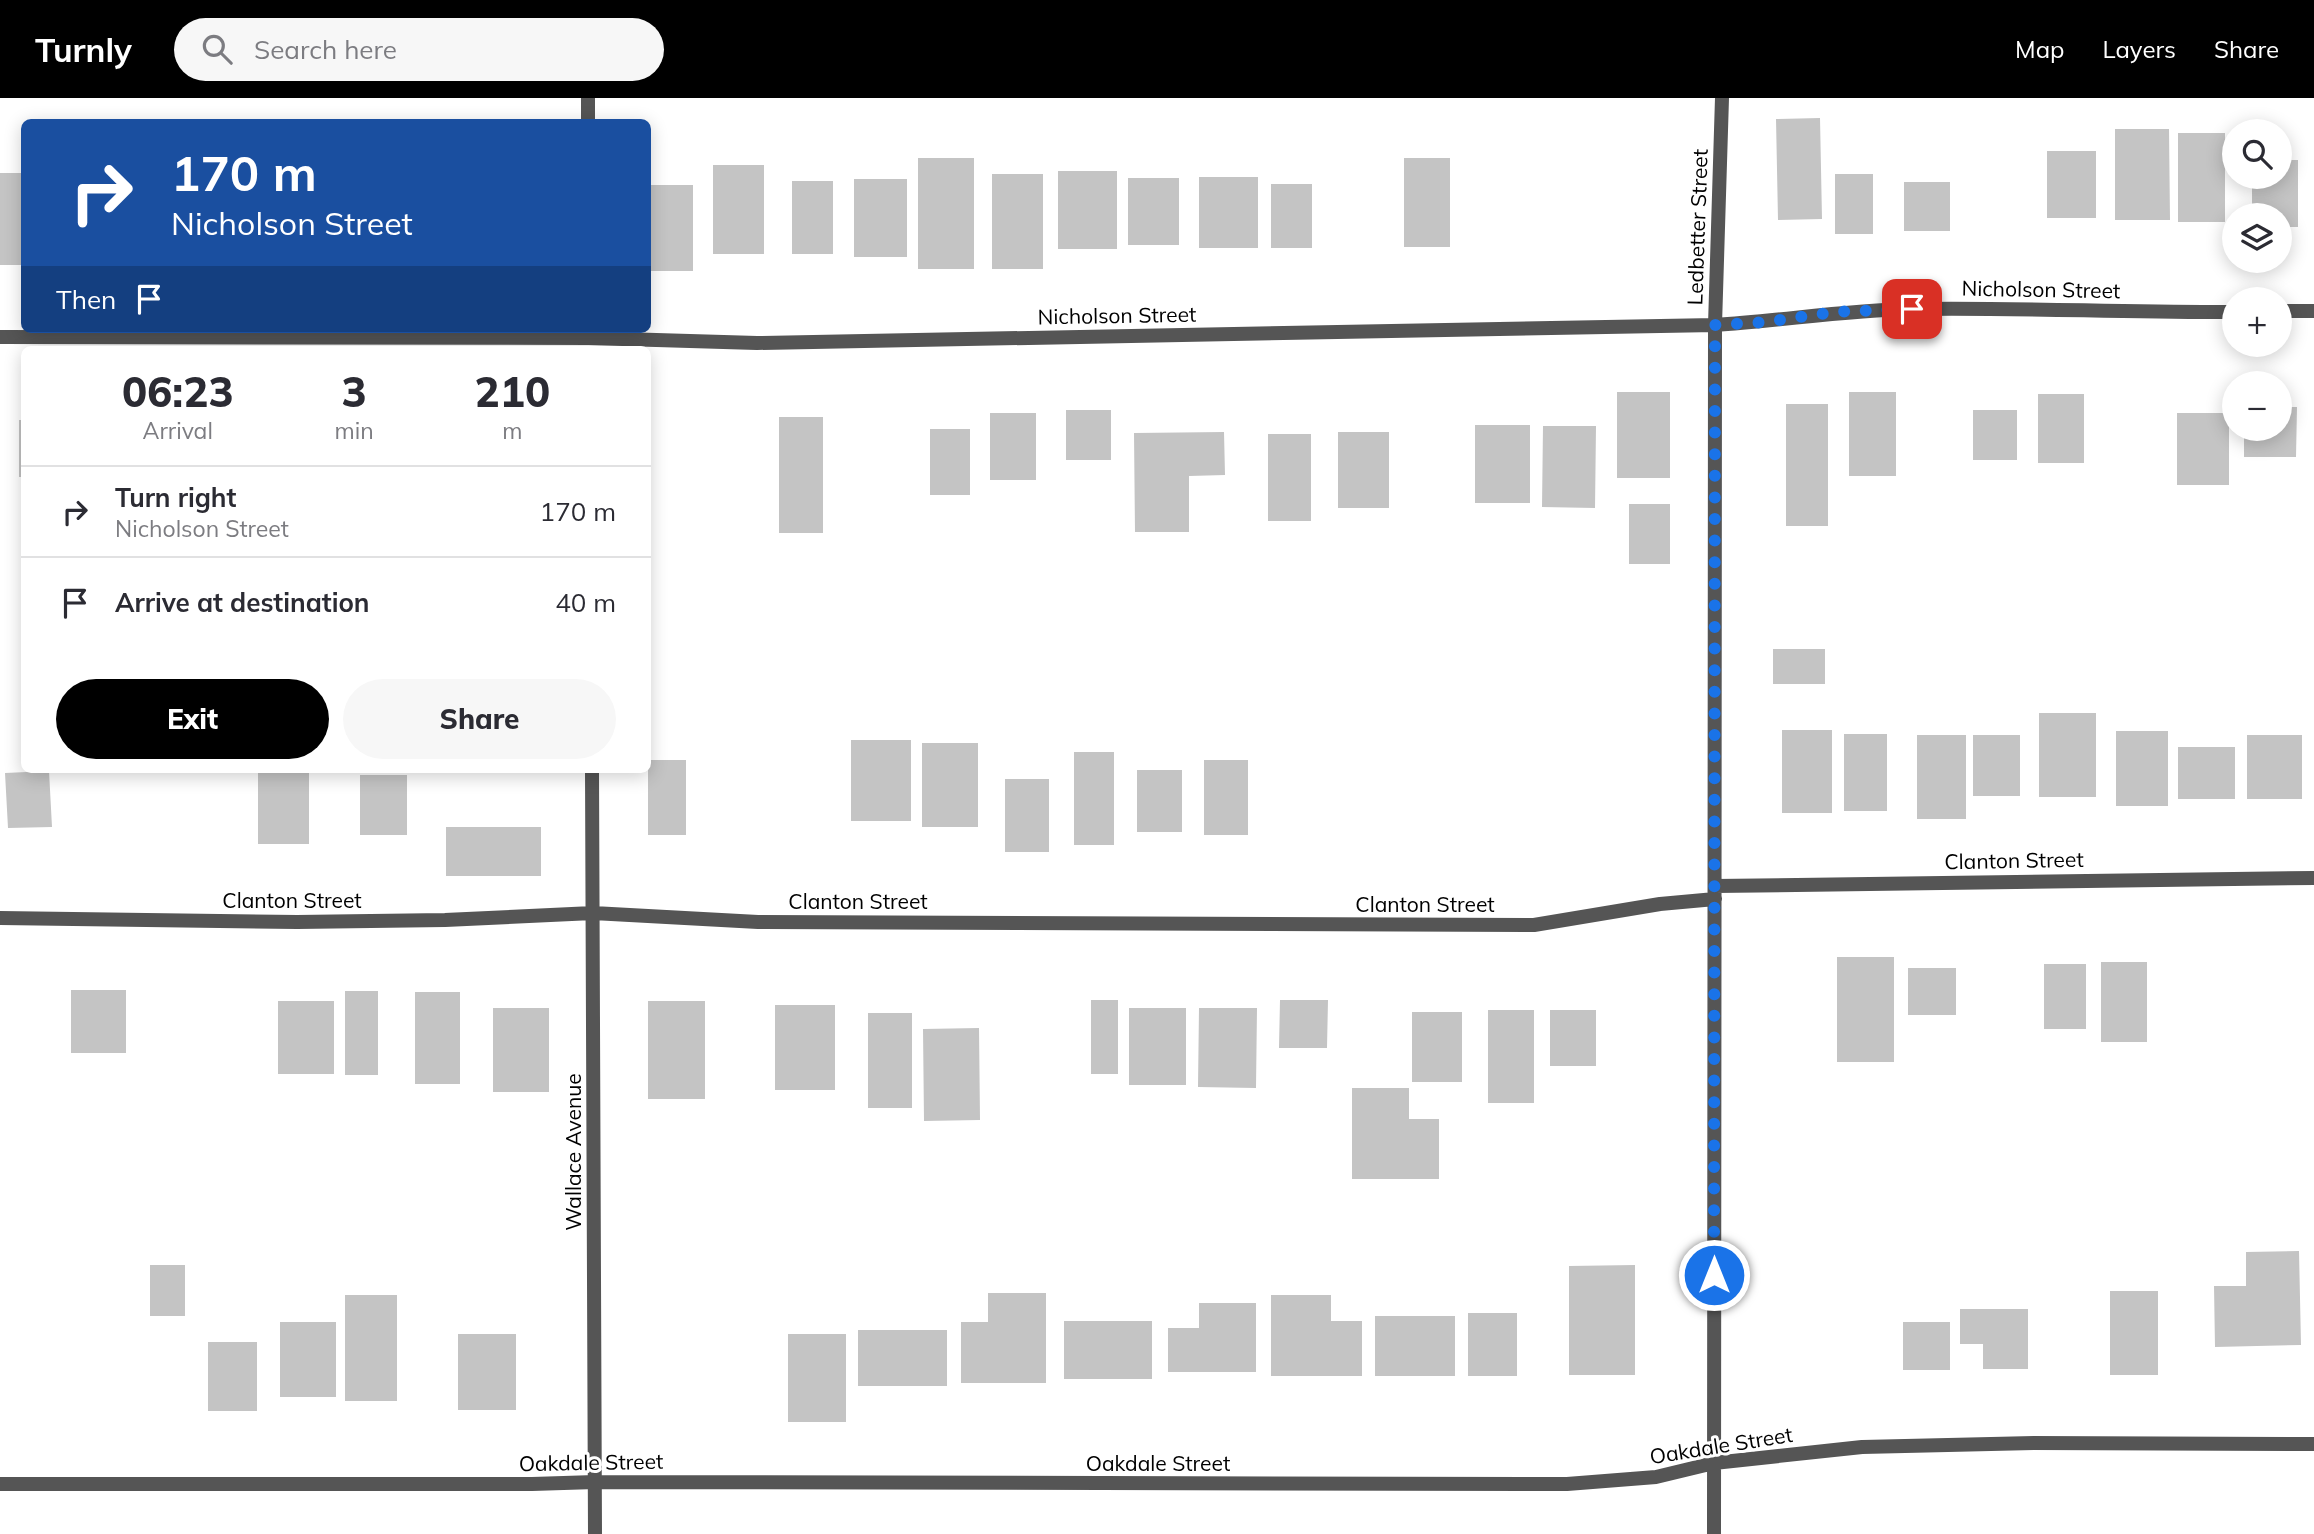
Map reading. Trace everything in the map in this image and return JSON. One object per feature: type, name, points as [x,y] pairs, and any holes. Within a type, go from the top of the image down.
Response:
[{"type":"street","points":[[588,98],[588,119]]},
{"type":"street","name":"Ledbetter Street","points":[[1714,1534],[1715,325],[1722,98]]},
{"type":"street","name":"Nicholson Street","points":[[0,337],[589,339],[757,343],[1715,325],[1766,322],[1834,312],[1912,309],[2222,312]]},
{"type":"street","points":[[2292,311],[2314,311]]},
{"type":"street","name":"Wallace Avenue","points":[[592,773],[595,1534]]},
{"type":"street","name":"Clanton Street","points":[[0,918],[297,922],[445,920],[593,913],[772,922],[1534,925],[1715,892],[2314,878]]},
{"type":"street","name":"Oakdale Street","points":[[0,1485],[532,1485],[595,1482],[1567,1484],[1656,1477],[1714,1463],[1861,1447],[2314,1444]]},
{"type":"building","points":[[1820,118],[1822,219],[1778,220],[1776,119]]},
{"type":"building","points":[[2115,129],[2169,129],[2170,220],[2115,220]]},
{"type":"building","points":[[2178,133],[2222,133],[2222,189],[2225,189],[2225,203],[2222,203],[2222,222],[2178,222]]},
{"type":"building","points":[[2047,151],[2096,151],[2096,218],[2047,218]]},
{"type":"building","points":[[918,158],[974,158],[974,269],[918,269]]},
{"type":"building","points":[[1404,158],[1450,158],[1450,247],[1404,247]]},
{"type":"building","points":[[2292,160],[2298,160],[2298,227],[2292,227],[2292,203],[2252,203],[2252,189],[2292,189]]},
{"type":"building","points":[[713,165],[764,165],[764,254],[713,254]]},
{"type":"building","points":[[1058,171],[1117,171],[1117,249],[1058,249]]},
{"type":"building","points":[[0,173],[21,173],[21,265],[0,265]]},
{"type":"building","points":[[992,174],[1043,174],[1043,269],[992,269]]},
{"type":"building","points":[[1835,174],[1873,174],[1873,234],[1835,234]]},
{"type":"building","points":[[1199,177],[1258,177],[1258,248],[1199,248]]},
{"type":"building","points":[[1128,178],[1179,178],[1179,245],[1128,245]]},
{"type":"building","points":[[854,179],[907,179],[907,257],[854,257]]},
{"type":"building","points":[[792,181],[833,181],[833,254],[792,254]]},
{"type":"building","points":[[1904,182],[1950,182],[1950,231],[1904,231]]},
{"type":"building","points":[[1271,184],[1312,184],[1312,248],[1271,248]]},
{"type":"building","points":[[651,185],[693,185],[693,271],[651,271]]},
{"type":"building","points":[[1617,392],[1670,392],[1670,478],[1617,478]]},
{"type":"building","points":[[1849,392],[1896,392],[1896,476],[1849,476]]},
{"type":"building","points":[[2038,394],[2084,394],[2084,463],[2038,463]]},
{"type":"building","points":[[1786,404],[1828,404],[1828,526],[1786,526]]},
{"type":"building","points":[[2292,407],[2297,407],[2296,457],[2244,457],[2244,441],[2292,441]]},
{"type":"building","points":[[1066,410],[1111,410],[1111,460],[1066,460]]},
{"type":"building","points":[[1973,410],[2017,410],[2017,460],[1973,460]]},
{"type":"building","points":[[990,413],[1036,413],[1036,480],[990,480]]},
{"type":"building","points":[[2177,413],[2222,413],[2222,441],[2229,441],[2229,485],[2177,485]]},
{"type":"building","points":[[779,417],[823,417],[823,533],[779,533]]},
{"type":"building","points":[[19,420],[21,420],[21,477]]},
{"type":"building","points":[[1475,425],[1530,425],[1530,503],[1475,503]]},
{"type":"building","points":[[1543,426],[1596,426],[1595,508],[1542,507]]},
{"type":"building","points":[[930,429],[970,429],[970,495],[930,495]]},
{"type":"building","points":[[1224,432],[1225,475],[1189,476],[1189,532],[1135,532],[1134,433]]},
{"type":"building","points":[[1338,432],[1389,432],[1389,508],[1338,508]]},
{"type":"building","points":[[1268,434],[1311,434],[1311,521],[1268,521]]},
{"type":"building","points":[[1629,504],[1670,504],[1670,564],[1629,564]]},
{"type":"building","points":[[1773,649],[1825,649],[1825,684],[1773,684]]},
{"type":"building","points":[[2039,713],[2096,713],[2096,797],[2039,797]]},
{"type":"building","points":[[1782,730],[1832,730],[1832,813],[1782,813]]},
{"type":"building","points":[[2116,731],[2168,731],[2168,806],[2116,806]]},
{"type":"building","points":[[1844,734],[1887,734],[1887,811],[1844,811]]},
{"type":"building","points":[[1917,735],[1966,735],[1966,819],[1917,819]]},
{"type":"building","points":[[1973,735],[2020,735],[2020,796],[1973,796]]},
{"type":"building","points":[[2247,735],[2302,735],[2302,799],[2247,799]]},
{"type":"building","points":[[851,740],[911,740],[911,821],[851,821]]},
{"type":"building","points":[[922,743],[978,743],[978,827],[922,827]]},
{"type":"building","points":[[2178,747],[2235,747],[2235,799],[2178,799]]},
{"type":"building","points":[[1074,752],[1114,752],[1114,845],[1074,845]]},
{"type":"building","points":[[651,760],[686,760],[686,835],[648,835],[648,773],[651,773]]},
{"type":"building","points":[[1204,760],[1248,760],[1248,835],[1204,835]]},
{"type":"building","points":[[1137,770],[1182,770],[1182,832],[1137,832]]},
{"type":"building","points":[[5,773],[49,773],[52,827],[8,828]]},
{"type":"building","points":[[258,773],[309,773],[309,844],[258,844]]},
{"type":"building","points":[[360,775],[407,775],[407,835],[360,835]]},
{"type":"building","points":[[1005,779],[1049,779],[1049,852],[1005,852]]},
{"type":"building","points":[[446,827],[541,827],[541,876],[446,876]]},
{"type":"building","points":[[1837,957],[1894,957],[1894,1062],[1837,1062]]},
{"type":"building","points":[[2101,962],[2147,962],[2147,1042],[2101,1042]]},
{"type":"building","points":[[2044,964],[2086,964],[2086,1029],[2044,1029]]},
{"type":"building","points":[[1908,968],[1956,968],[1956,1015],[1908,1015]]},
{"type":"building","points":[[71,990],[126,990],[126,1053],[71,1053]]},
{"type":"building","points":[[345,991],[378,991],[378,1075],[345,1075]]},
{"type":"building","points":[[415,992],[460,992],[460,1084],[415,1084]]},
{"type":"building","points":[[1091,1000],[1118,1000],[1118,1074],[1091,1074]]},
{"type":"building","points":[[1280,1000],[1328,1000],[1327,1048],[1279,1048]]},
{"type":"building","points":[[278,1001],[334,1001],[334,1074],[278,1074]]},
{"type":"building","points":[[648,1001],[705,1001],[705,1099],[648,1099]]},
{"type":"building","points":[[775,1005],[835,1005],[835,1090],[775,1090]]},
{"type":"building","points":[[493,1008],[549,1008],[549,1092],[493,1092]]},
{"type":"building","points":[[1129,1008],[1186,1008],[1186,1085],[1129,1085]]},
{"type":"building","points":[[1199,1008],[1257,1008],[1256,1088],[1198,1087]]},
{"type":"building","points":[[1488,1010],[1534,1010],[1534,1103],[1488,1103]]},
{"type":"building","points":[[1550,1010],[1596,1010],[1596,1066],[1550,1066]]},
{"type":"building","points":[[1412,1012],[1462,1012],[1462,1082],[1412,1082]]},
{"type":"building","points":[[868,1013],[912,1013],[912,1108],[868,1108]]},
{"type":"building","points":[[979,1028],[980,1120],[924,1121],[923,1029]]},
{"type":"building","points":[[1352,1088],[1409,1088],[1409,1119],[1439,1119],[1439,1179],[1352,1179]]},
{"type":"building","points":[[2299,1251],[2301,1345],[2215,1347],[2214,1286],[2246,1286],[2246,1252]]},
{"type":"building","points":[[150,1265],[185,1265],[185,1316],[150,1316]]},
{"type":"building","points":[[1635,1265],[1635,1375],[1569,1375],[1569,1266]]},
{"type":"building","points":[[2110,1291],[2158,1291],[2158,1375],[2110,1375]]},
{"type":"building","points":[[988,1293],[1046,1293],[1046,1383],[961,1383],[961,1322],[988,1322]]},
{"type":"building","points":[[345,1295],[397,1295],[397,1401],[345,1401]]},
{"type":"building","points":[[1271,1295],[1331,1295],[1331,1321],[1362,1321],[1362,1376],[1271,1376]]},
{"type":"building","points":[[1199,1303],[1256,1303],[1256,1372],[1168,1372],[1168,1328],[1199,1328]]},
{"type":"building","points":[[1960,1309],[2028,1309],[2028,1369],[1983,1369],[1983,1344],[1960,1344]]},
{"type":"building","points":[[1468,1313],[1517,1313],[1517,1376],[1468,1376]]},
{"type":"building","points":[[1375,1316],[1455,1316],[1455,1376],[1375,1376]]},
{"type":"building","points":[[1064,1321],[1152,1321],[1152,1379],[1064,1379]]},
{"type":"building","points":[[280,1322],[336,1322],[336,1397],[280,1397]]},
{"type":"building","points":[[1903,1322],[1950,1322],[1950,1370],[1903,1370]]},
{"type":"building","points":[[858,1330],[947,1330],[947,1386],[858,1386]]},
{"type":"building","points":[[458,1334],[516,1334],[516,1410],[458,1410]]},
{"type":"building","points":[[788,1334],[846,1334],[846,1422],[788,1422]]},
{"type":"building","points":[[208,1342],[257,1342],[257,1411],[208,1411]]},
{"type":"route","points":[[1714,1275],[1715,325],[1766,322],[1834,312],[1912,309]]}]
